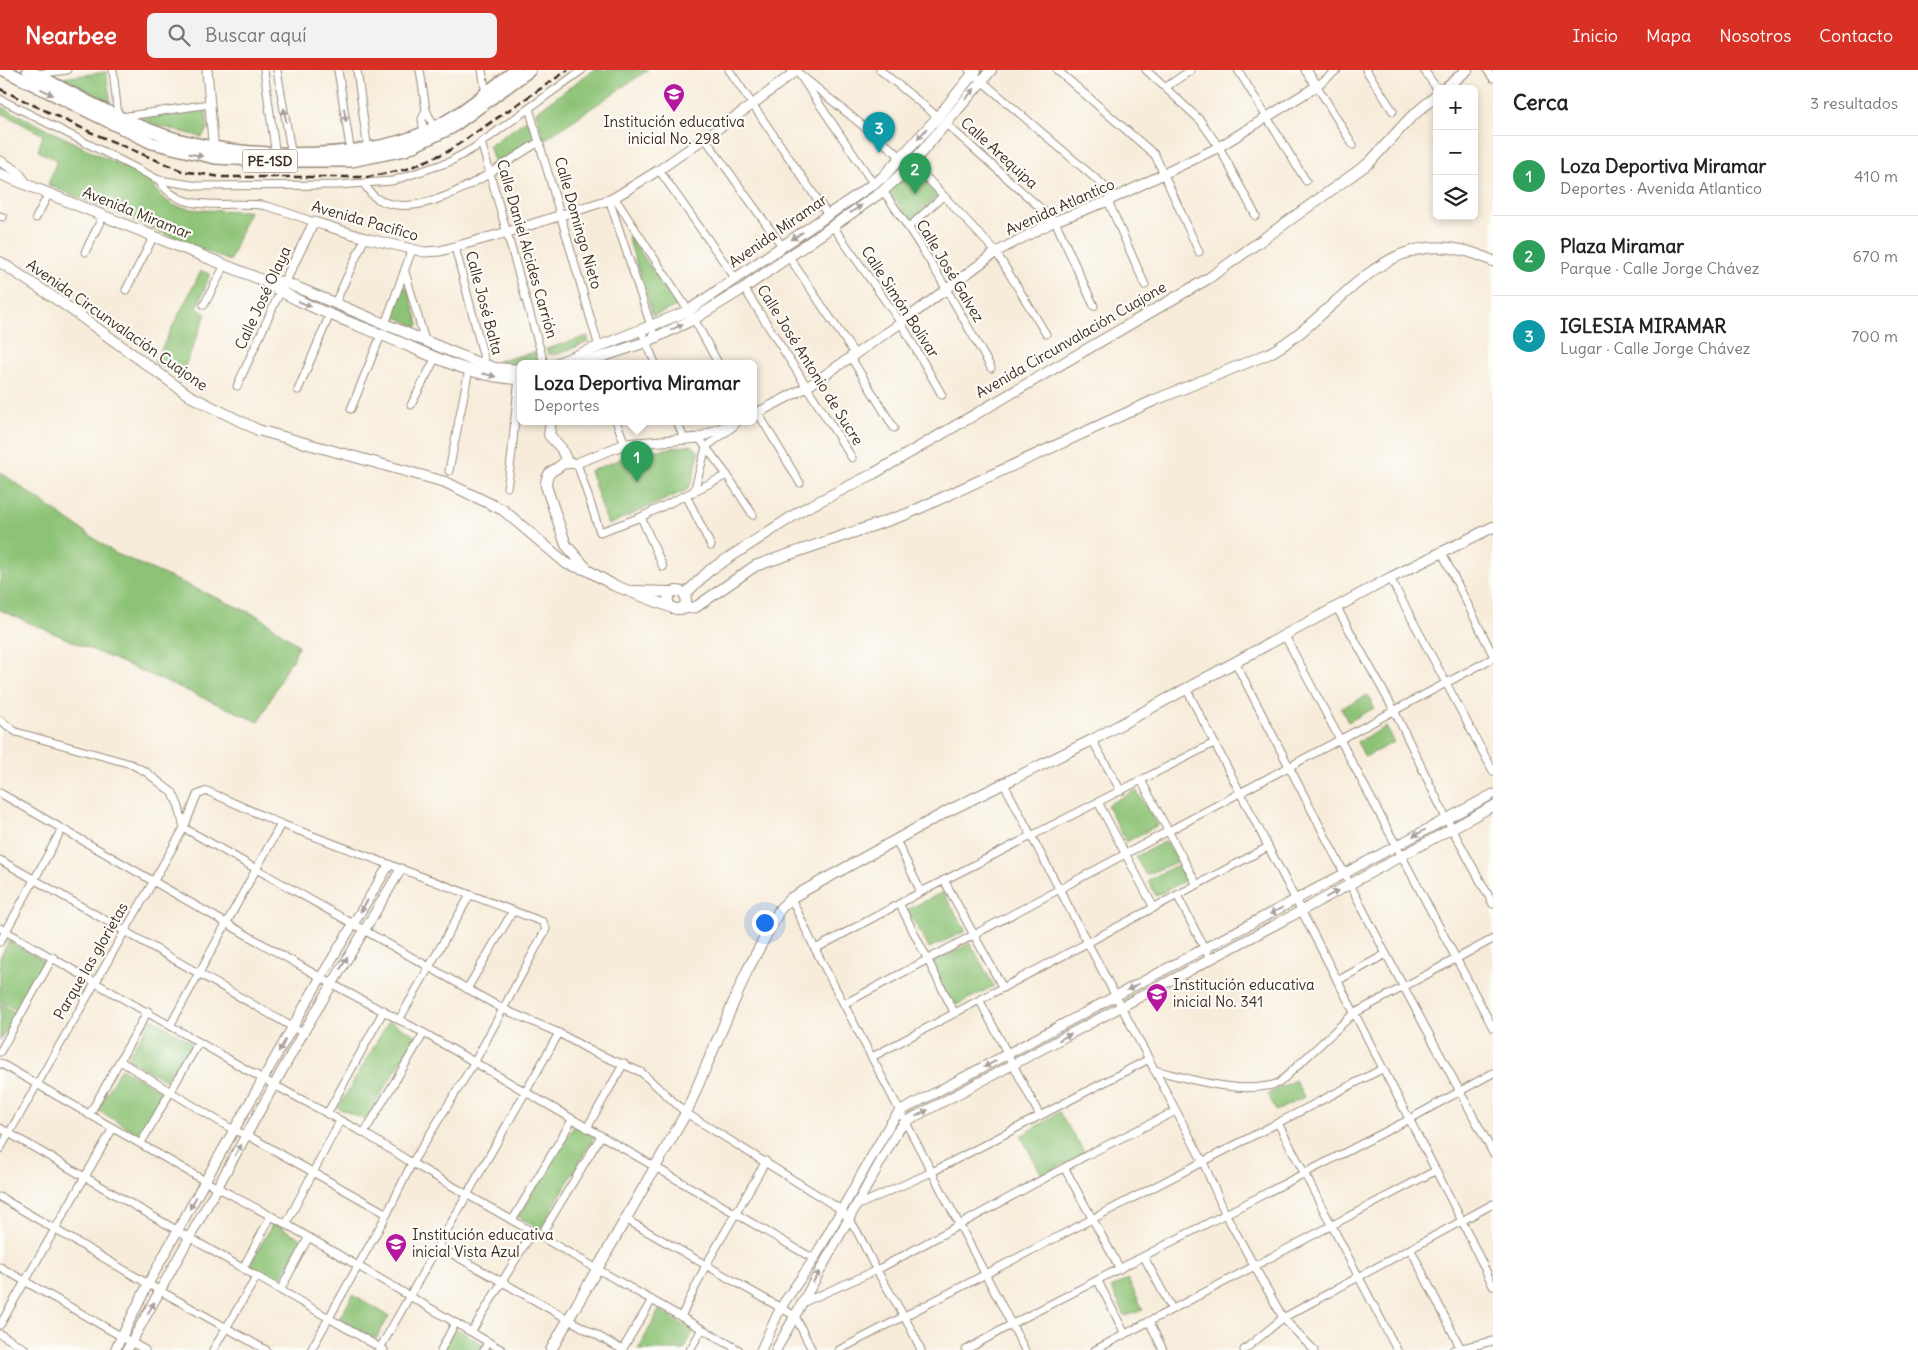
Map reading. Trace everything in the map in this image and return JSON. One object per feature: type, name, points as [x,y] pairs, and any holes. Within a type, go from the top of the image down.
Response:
[{"type":"highway","name":"PE-1SD","points":[[4,70],[152,143],[214,153],[276,157],[368,154],[392,144],[430,134],[530,70]]},
{"type":"highway","name":"PE-1SD","points":[[487,97],[516,70]]},
{"type":"highway","name":"PE-1SD","points":[[32,72],[118,117],[214,153]]},
{"type":"main road","name":"Avenida Miramar","points":[[566,360],[646,328],[691,315],[736,279],[890,170],[992,70]]},
{"type":"main road","points":[[1449,85],[1467,70]]},
{"type":"main road","name":"Avenida Miramar","points":[[596,360],[651,340],[691,315],[744,288],[882,191],[910,164],[973,71]]},
{"type":"main road","name":"Avenida Circunvalación Cuajone","points":[[624,590],[679,594],[710,570],[804,509],[873,474],[1210,278],[1370,163],[1410,118],[1433,98]]},
{"type":"main road","name":"Avenida Miramar","points":[[0,174],[262,280],[335,303],[486,366],[517,375]]},
{"type":"main road","points":[[704,601],[679,594],[668,597],[668,604],[676,608],[696,607],[755,566],[907,514],[1155,400],[1268,354],[1283,346],[1345,291],[1400,254],[1422,248],[1448,247],[1471,252],[1493,261]]},
{"type":"main road","name":"Avenida Circunvalación Cuajone","points":[[0,262],[65,305],[190,396],[258,430],[445,482],[503,510],[554,555],[567,564],[587,570],[624,590],[676,608]]},
{"type":"main road","name":"Avenida Miramar","points":[[282,287],[330,314],[436,357],[491,376],[517,376]]},
{"type":"main road","points":[[550,425],[549,435],[565,454],[564,464],[549,472],[546,478],[546,486],[566,545],[587,570]]},
{"type":"main road","points":[[551,1350],[599,1270],[686,1113],[747,972],[780,909],[791,898],[896,840],[1092,740],[1390,578],[1493,526]]},
{"type":"main road","points":[[676,608],[679,594]]},
{"type":"street","points":[[32,72],[67,70]]},
{"type":"street","points":[[114,70],[118,117],[210,104]]},
{"type":"street","points":[[207,70],[214,153]]},
{"type":"street","points":[[264,70],[276,157]]},
{"type":"street","points":[[277,70],[292,157]]},
{"type":"street","points":[[338,70],[351,156]]},
{"type":"street","points":[[357,70],[368,154]]},
{"type":"street","points":[[420,70],[430,134]]},
{"type":"street","points":[[482,70],[487,97]]},
{"type":"street","points":[[0,99],[159,180],[198,186],[364,184],[392,181],[429,170],[462,156],[582,70]]},
{"type":"street","points":[[729,70],[828,215]]},
{"type":"street","points":[[796,70],[928,179],[996,252],[1046,334]]},
{"type":"street","points":[[796,70],[873,183]]},
{"type":"street","name":"Avenida Pacifico","points":[[159,180],[165,190],[175,198],[189,202],[266,206],[365,238],[412,250],[432,252],[508,232],[612,198],[659,170],[752,105],[796,70]]},
{"type":"street","name":"Calle Arequipa","points":[[880,70],[941,120],[1055,221],[1094,306]]},
{"type":"street","points":[[1057,70],[1155,155],[1165,173],[1199,252]]},
{"type":"street","points":[[1146,70],[1200,120],[1219,147],[1256,216]]},
{"type":"street","points":[[1166,87],[1191,70]]},
{"type":"street","points":[[1238,70],[1268,116],[1306,181]]},
{"type":"street","points":[[1306,70],[1353,145]]},
{"type":"street","name":"Avenida Atlantico","points":[[757,413],[807,387],[901,323],[996,252],[1055,221],[1112,199],[1219,147],[1317,86],[1337,70]]},
{"type":"street","points":[[1366,70],[1393,111]]},
{"type":"street","points":[[1424,70],[1434,85]]},
{"type":"street","points":[[1487,70],[1493,78]]},
{"type":"street","points":[[973,71],[1112,199],[1145,285]]},
{"type":"street","name":"Calle Domingo Nieto","points":[[529,108],[599,347]]},
{"type":"street","points":[[426,110],[422,119],[430,134]]},
{"type":"street","points":[[704,137],[782,246]]},
{"type":"street","name":"Calle Daniel Alcides Carrión","points":[[481,142],[543,360]]},
{"type":"street","points":[[364,184],[375,197],[388,204],[412,206],[428,203],[490,174],[540,142]]},
{"type":"street","points":[[0,161],[17,171],[26,183]]},
{"type":"street","name":"Calle José Antonio de Sucre","points":[[659,170],[736,279]]},
{"type":"street","name":"Calle José Galvez","points":[[882,191],[909,227],[947,289],[991,368]]},
{"type":"street","points":[[36,218],[49,193]]},
{"type":"street","points":[[909,227],[943,196]]},
{"type":"street","points":[[612,198],[691,315],[716,360]]},
{"type":"street","points":[[612,198],[646,328],[651,340],[654,360]]},
{"type":"street","points":[[85,252],[103,216]]},
{"type":"street","name":"Calle José Olaya","points":[[237,386],[314,222]]},
{"type":"street","name":"Calle Simón Bolívar","points":[[832,225],[901,323],[942,395]]},
{"type":"street","points":[[126,290],[154,236]]},
{"type":"street","points":[[335,303],[365,238]]},
{"type":"street","name":"Calle José Balta","points":[[454,247],[486,366]]},
{"type":"street","points":[[385,324],[412,250]]},
{"type":"street","points":[[789,257],[852,355],[894,428]]},
{"type":"street","points":[[204,305],[225,265]]},
{"type":"street","points":[[405,272],[425,340]]},
{"type":"street","name":"Calle José Antonio de Sucre","points":[[744,288],[852,458]]},
{"type":"street","points":[[298,390],[330,314]]},
{"type":"street","points":[[351,408],[381,335]]},
{"type":"street","points":[[411,405],[436,357]]},
{"type":"street","points":[[449,471],[469,369]]},
{"type":"street","points":[[507,487],[513,452],[514,416],[517,396]]},
{"type":"street","points":[[757,416],[800,483]]},
{"type":"street","points":[[618,425],[625,444]]},
{"type":"street","points":[[679,425],[684,439]]},
{"type":"street","points":[[564,464],[577,463],[625,444],[699,438],[730,425]]},
{"type":"street","points":[[694,492],[706,447],[734,425]]},
{"type":"street","points":[[699,438],[727,474],[753,515]]},
{"type":"street","points":[[577,463],[600,532],[642,517],[727,474]]},
{"type":"street","points":[[686,495],[711,546]]},
{"type":"street","points":[[642,517],[664,567]]},
{"type":"street","points":[[844,1004],[1240,794],[1493,656],[1441,551]]},
{"type":"street","points":[[1390,578],[1493,771]]},
{"type":"street","points":[[1337,608],[1394,710],[1446,818],[1493,904]]},
{"type":"street","points":[[1285,636],[1493,1028]]},
{"type":"street","points":[[1234,662],[1346,873],[1386,954],[1405,986],[1493,1152]]},
{"type":"street","points":[[1186,688],[1353,1014],[1462,1221],[1493,1286]]},
{"type":"street","points":[[0,720],[16,732],[131,764],[146,772],[173,793],[179,806],[184,828],[503,1009],[559,1033],[591,1051],[624,1063],[641,1072],[686,1113],[842,1206],[855,1208],[932,1172],[1149,1059]]},
{"type":"street","points":[[1092,740],[1121,791]]},
{"type":"street","points":[[815,949],[944,880],[1214,743]]},
{"type":"street","points":[[1141,780],[1197,885]]},
{"type":"street","points":[[1004,784],[1203,1162],[1225,1213],[1253,1265],[1283,1318],[1314,1350]]},
{"type":"street","name":"Parque las glorietas","points":[[0,1149],[184,828],[197,795],[207,791],[281,824]]},
{"type":"street","points":[[0,793],[332,984],[424,1032],[572,1120],[814,1258]]},
{"type":"street","points":[[761,1350],[781,1307],[814,1258],[842,1206],[899,1112],[1295,901],[1396,844],[1493,794]]},
{"type":"street","points":[[1098,802],[1154,908]]},
{"type":"street","points":[[776,1350],[897,1132],[905,1122],[1210,960],[1493,806]]},
{"type":"street","points":[[170,1024],[281,824],[543,922],[546,929],[503,1009],[474,1062],[412,1163],[387,1214],[311,1350]]},
{"type":"street","points":[[0,942],[3,930],[62,829]]},
{"type":"street","points":[[896,840],[921,892]]},
{"type":"street","points":[[872,1057],[1268,847]]},
{"type":"street","points":[[0,860],[303,1033]]},
{"type":"street","points":[[115,1350],[148,1284],[205,1181],[321,977],[389,865]]},
{"type":"street","points":[[129,1346],[190,1239],[274,1084],[400,869]]},
{"type":"street","points":[[944,880],[1003,988]]},
{"type":"street","points":[[399,1020],[470,895]]},
{"type":"street","points":[[1177,895],[1210,960]]},
{"type":"street","points":[[791,898],[815,949],[899,1112],[1025,1350]]},
{"type":"street","points":[[900,905],[954,1012]]},
{"type":"street","points":[[467,989],[513,911]]},
{"type":"street","points":[[3,930],[340,1122],[364,1133],[412,1163],[513,1219],[739,1350]]},
{"type":"street","points":[[1154,1070],[1206,1082],[1265,1088],[1279,1083],[1353,1014],[1493,939]]},
{"type":"street","points":[[1337,981],[1386,954]]},
{"type":"street","points":[[0,1052],[53,957]]},
{"type":"street","points":[[980,1001],[1040,1116]]},
{"type":"street","points":[[327,1114],[384,1010]]},
{"type":"street","points":[[90,1115],[148,1011]]},
{"type":"street","points":[[364,1133],[424,1032]]},
{"type":"street","points":[[0,1128],[177,1232],[281,1289],[328,1319],[381,1349],[409,1296],[469,1195],[559,1033]]},
{"type":"street","points":[[141,1143],[199,1042]]},
{"type":"street","points":[[120,1062],[235,1131],[247,1135],[387,1214]]},
{"type":"street","points":[[0,1063],[205,1181],[286,1224],[502,1350]]},
{"type":"street","points":[[587,1128],[624,1063]]},
{"type":"street","points":[[839,1350],[1382,1069]]},
{"type":"street","points":[[966,1350],[1225,1213],[1408,1120],[1493,1073]]},
{"type":"street","points":[[802,1303],[877,1270],[1065,1169],[1089,1154],[1176,1111]]},
{"type":"street","points":[[513,1219],[572,1120]]},
{"type":"street","points":[[286,1224],[340,1122]]},
{"type":"street","points":[[1278,1123],[1397,1350]]},
{"type":"street","points":[[0,1325],[113,1128]]},
{"type":"street","points":[[541,1236],[601,1136]]},
{"type":"street","points":[[681,1317],[706,1266],[766,1161]]},
{"type":"street","points":[[1065,1169],[1094,1219],[1120,1270]]},
{"type":"street","points":[[1095,1350],[1253,1265],[1435,1171]]},
{"type":"street","points":[[0,1197],[160,1291],[266,1350]]},
{"type":"street","points":[[1244,1350],[1283,1318],[1493,1204]]},
{"type":"street","points":[[842,1206],[877,1270],[906,1316],[922,1350]]},
{"type":"street","points":[[242,1268],[271,1216]]},
{"type":"street","points":[[627,1220],[795,1316],[812,1350]]},
{"type":"street","points":[[472,1332],[533,1231]]},
{"type":"street","points":[[281,1289],[308,1238]]},
{"type":"street","points":[[438,1246],[623,1350],[652,1300]]},
{"type":"street","points":[[1411,1250],[1457,1349],[1493,1341]]},
{"type":"street","points":[[1144,1257],[1172,1309]]},
{"type":"street","points":[[0,1267],[122,1337],[129,1346],[145,1350]]},
{"type":"street","points":[[213,1350],[256,1276]]},
{"type":"street","points":[[1098,1281],[1125,1334]]},
{"type":"street","points":[[1149,1321],[1163,1350]]},
{"type":"street","points":[[441,1350],[455,1323]]},
{"type":"street","points":[[690,1350],[702,1329]]},
{"type":"street","points":[[0,1334],[27,1350]]},
{"type":"street","points":[[484,1350],[488,1342]]},
{"type":"green space","points":[[593,70],[648,70],[544,140],[536,112]]},
{"type":"green space","points":[[106,72],[111,103],[62,78]]},
{"type":"green space","points":[[0,106],[140,175],[153,183],[160,196],[175,206],[199,210],[249,211],[230,261],[48,185],[57,160],[38,151],[43,135],[0,112]]},
{"type":"green space","points":[[206,109],[208,128],[202,137],[152,124],[142,118]]},
{"type":"green space","points":[[529,118],[535,139],[496,166],[489,146]]},
{"type":"green space","points":[[903,164],[939,192],[939,195],[910,222],[884,183]]},
{"type":"green space","points":[[630,236],[677,306],[653,316],[628,237]]},
{"type":"green space","points":[[201,271],[210,274],[197,308],[206,314],[181,376],[154,363]]},
{"type":"green space","points":[[405,287],[407,287],[419,325],[417,327],[393,315]]},
{"type":"green space","points":[[588,336],[588,342],[558,354],[548,354],[546,349]]},
{"type":"green space","points":[[535,352],[537,360],[517,360],[517,363],[509,363],[497,361]]},
{"type":"green space","points":[[692,445],[699,452],[692,482],[687,490],[608,525],[590,471],[636,453]]},
{"type":"green space","points":[[0,472],[115,553],[260,617],[298,645],[293,661],[288,664],[259,722],[0,610]]},
{"type":"green space","points":[[1368,695],[1374,708],[1348,722],[1341,708]]},
{"type":"green space","points":[[1386,727],[1394,742],[1365,757],[1357,742]]},
{"type":"green space","points":[[1136,790],[1158,825],[1126,842],[1107,805]]},
{"type":"green space","points":[[1166,841],[1178,861],[1146,875],[1135,857]]},
{"type":"green space","points":[[1177,865],[1186,880],[1156,896],[1148,880]]},
{"type":"green space","points":[[943,892],[966,931],[929,948],[907,910]]},
{"type":"green space","points":[[9,941],[44,961],[16,1010],[0,1001],[0,957]]},
{"type":"green space","points":[[970,943],[994,986],[954,1006],[931,964]]},
{"type":"green space","points":[[0,1003],[17,1014],[0,1040]]},
{"type":"green space","points":[[152,1018],[192,1043],[168,1082],[127,1058]]},
{"type":"green space","points":[[389,1021],[417,1036],[365,1120],[338,1108]]},
{"type":"green space","points":[[121,1068],[165,1093],[141,1135],[97,1110]]},
{"type":"green space","points":[[1295,1080],[1304,1097],[1276,1111],[1268,1094]]},
{"type":"green space","points":[[1059,1112],[1085,1153],[1042,1175],[1021,1136]]},
{"type":"green space","points":[[575,1125],[594,1137],[540,1230],[518,1216]]},
{"type":"green space","points":[[273,1223],[302,1239],[280,1281],[250,1265]]},
{"type":"green space","points":[[1128,1279],[1143,1310],[1125,1316],[1111,1288]]},
{"type":"green space","points":[[353,1295],[389,1316],[376,1339],[339,1319]]},
{"type":"green space","points":[[659,1310],[694,1331],[684,1350],[638,1350]]},
{"type":"green space","points":[[454,1327],[484,1345],[482,1350],[443,1350]]},
{"type":"railway","points":[[0,89],[88,131],[182,171],[222,177],[368,177],[407,169],[447,152],[568,70]]},
{"type":"place","name":"Institución educativa inicial No. 298","points":[[674,113]]},
{"type":"place","name":"IGLESIA MIRAMAR","points":[[879,153]]},
{"type":"place","name":"Plaza Miramar","points":[[915,194]]},
{"type":"place","name":"Loza Deportiva Miramar","points":[[637,482]]},
{"type":"place","name":"Institución educativa inicial No. 341","points":[[1157,1013]]},
{"type":"place","name":"Institución educativa inicial Vista Azul","points":[[396,1263]]}]
